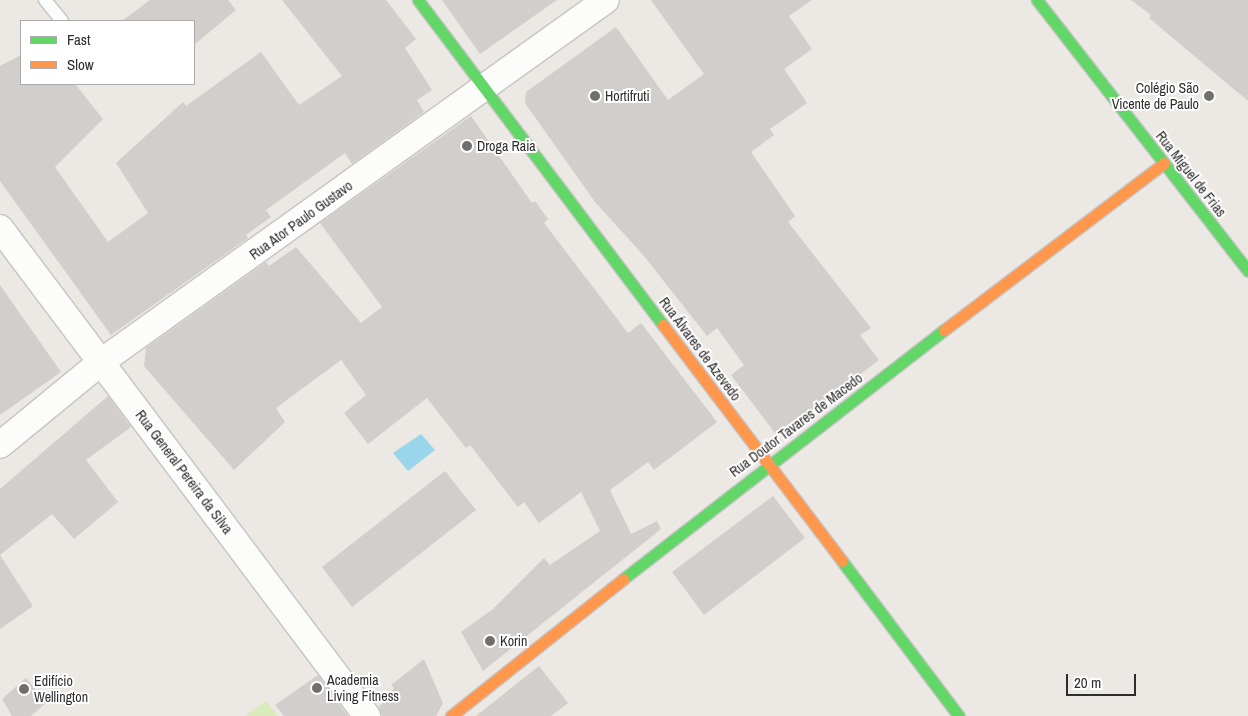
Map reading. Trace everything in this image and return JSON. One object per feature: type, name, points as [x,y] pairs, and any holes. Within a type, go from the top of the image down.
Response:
[{"type":"street","name":"Rua Álvares de Azevedo","points":[[418,0],[958,716]]},
{"type":"street","name":"Rua Ator Paulo Gustavo","points":[[0,445],[101,362],[606,0]]},
{"type":"street","name":"Rua Miguel de Frias","points":[[1037,0],[1248,271]]},
{"type":"street","name":"Rua Doutor Tavares de Macedo","points":[[450,716],[768,464],[1164,163]]},
{"type":"street","name":"Rua General Pereira da Silva","points":[[0,228],[367,716]]},
{"type":"lane","points":[[45,0],[61,20]]},
{"type":"green space","points":[[266,701],[278,716],[245,716]]},
{"type":"water","points":[[421,434],[435,450],[408,471],[393,453]]},
{"type":"building","points":[[150,0],[228,0],[236,10],[195,44],[195,20],[123,20]]},
{"type":"building","points":[[282,0],[386,0],[416,39],[405,48],[432,90],[417,100],[424,112],[352,164],[345,153],[266,210],[271,217],[246,235],[248,238],[111,335],[0,181],[0,66],[20,56],[20,85],[76,85],[103,119],[55,167],[108,242],[148,213],[116,163],[183,102],[186,106],[261,52],[299,105],[342,76]]},
{"type":"building","points":[[442,0],[557,0],[480,54]]},
{"type":"building","points":[[651,0],[812,0],[789,16],[812,49],[784,69],[807,103],[770,129],[774,135],[751,152],[795,216],[788,222],[871,328],[860,335],[879,360],[778,437],[731,375],[744,365],[717,328],[707,336],[644,256],[595,202],[525,103],[526,92],[616,27],[668,100],[704,74]]},
{"type":"building","points":[[1131,0],[1248,0],[1248,101],[1149,18],[1151,15]]},
{"type":"building","points":[[471,116],[532,203],[535,201],[548,219],[544,223],[628,333],[641,323],[717,422],[654,470],[648,462],[610,490],[631,534],[657,521],[661,529],[483,671],[461,632],[493,609],[544,558],[550,565],[600,531],[581,492],[539,523],[524,502],[518,507],[470,445],[466,448],[427,398],[368,444],[344,413],[366,395],[341,360],[276,408],[285,422],[234,470],[144,366],[146,348],[266,262],[269,266],[296,247],[361,323],[382,307],[320,223]]},
{"type":"building","points":[[0,285],[61,372],[0,415]]},
{"type":"building","points":[[108,396],[131,427],[86,460],[118,502],[74,539],[52,514],[0,555],[0,489]]},
{"type":"building","points":[[445,471],[476,510],[352,607],[322,567]]},
{"type":"building","points":[[773,496],[805,538],[704,615],[672,572]]},
{"type":"building","points":[[0,555],[33,606],[0,629]]},
{"type":"building","points":[[424,659],[443,703],[436,716],[382,716],[379,707],[394,688],[391,685]]},
{"type":"building","points":[[539,666],[568,703],[551,716],[476,716]]},
{"type":"building","name":"Academia Living Fitness","points":[[318,675],[348,716],[284,716],[275,705]]},
{"type":"building","name":"Edifício Wellington","points":[[26,678],[46,703],[31,716],[12,716],[2,699]]},
{"type":"traffic: fast","points":[[418,0],[663,325]]},
{"type":"traffic: fast","points":[[1037,0],[1248,271]]},
{"type":"traffic: fast","points":[[623,579],[944,330]]},
{"type":"traffic: fast","points":[[842,561],[959,716]]},
{"type":"traffic: slow","points":[[944,330],[1164,163]]},
{"type":"traffic: slow","points":[[663,325],[842,561]]},
{"type":"traffic: slow","points":[[451,716],[623,579]]},
{"type":"place","name":"Hortifruti","points":[[595,96]]},
{"type":"place","name":"Colégio São Vicente de Paulo","points":[[1209,96]]},
{"type":"place","name":"Droga Raia","points":[[467,146]]},
{"type":"place","name":"Korin","points":[[490,641]]},
{"type":"place","name":"Academia Living Fitness","points":[[317,688]]},
{"type":"place","name":"Edifício Wellington","points":[[24,689]]}]
